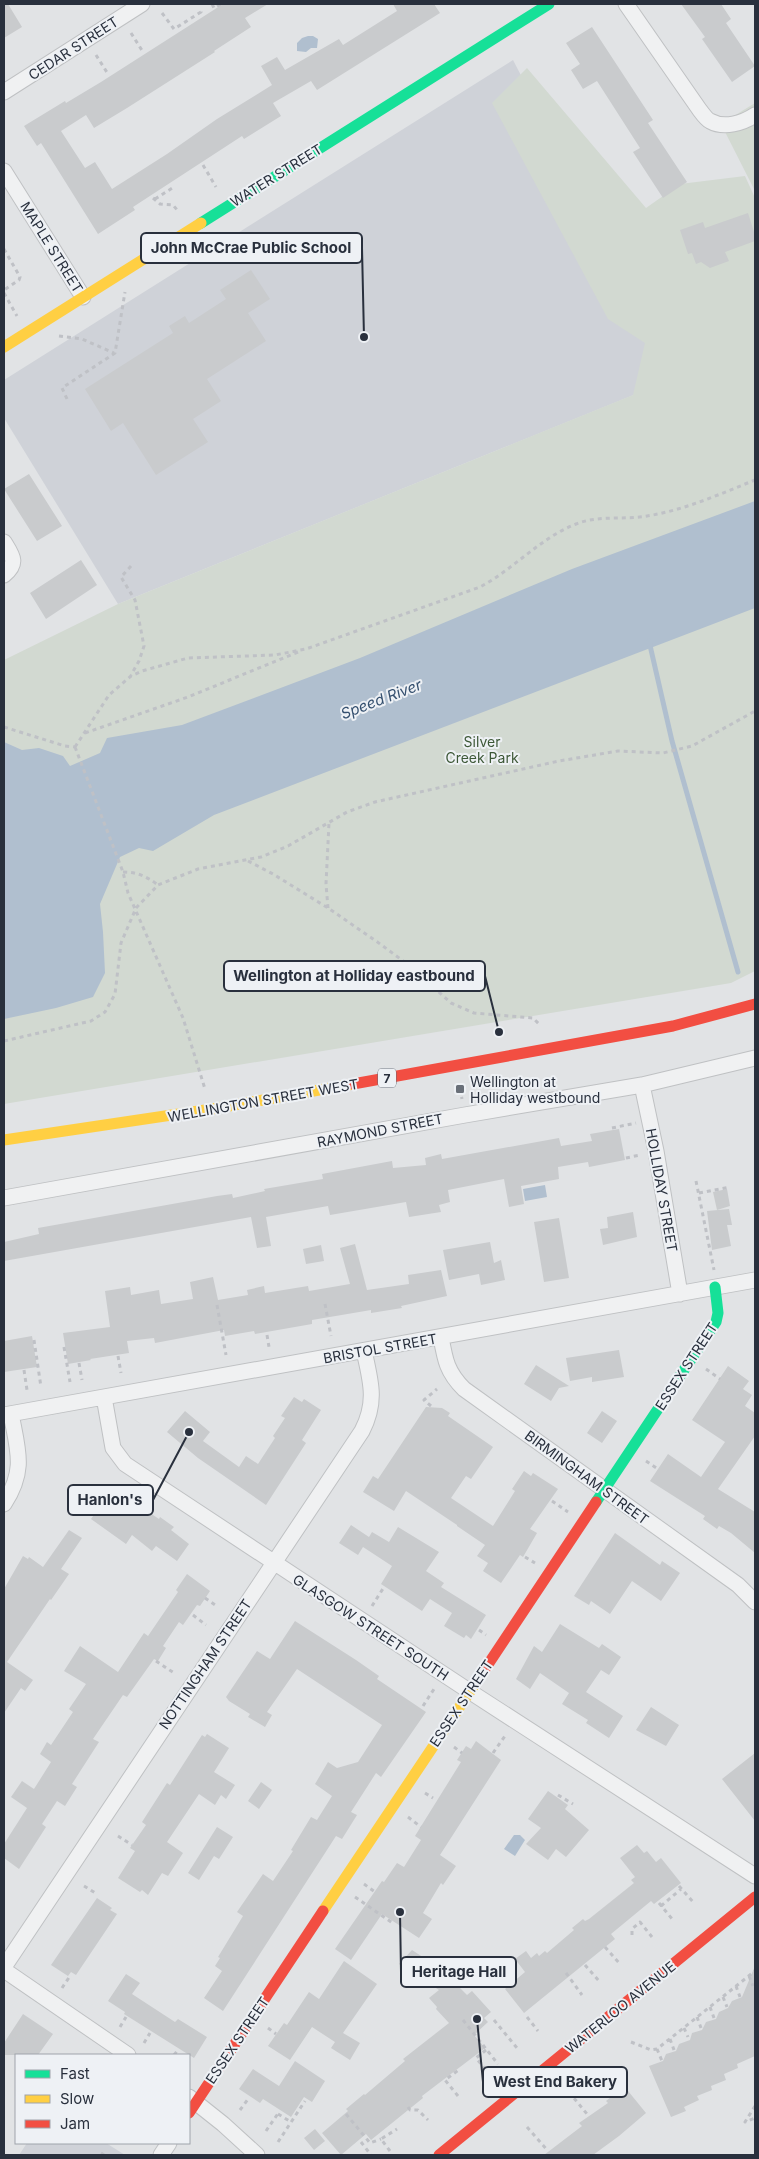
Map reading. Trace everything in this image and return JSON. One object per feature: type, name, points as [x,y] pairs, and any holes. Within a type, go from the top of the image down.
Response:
[{"type":"street","name":"CEDAR STREET","points":[[4,92],[142,4]]},
{"type":"street","name":"WATER STREET","points":[[4,347],[549,4]]},
{"type":"street","points":[[626,4],[698,110],[709,121],[721,124],[737,124],[755,115]]},
{"type":"street","name":"MAPLE STREET","points":[[4,171],[83,297]]},
{"type":"street","points":[[4,542],[14,562],[11,569],[4,574]]},
{"type":"street","name":"WELLINGTON STREET WEST","points":[[4,1140],[212,1109],[673,1026],[755,1004]]},
{"type":"street","name":"RAYMOND STREET","points":[[4,1198],[642,1085],[755,1058]]},
{"type":"street","name":"HOLLIDAY STREET","points":[[642,1085],[650,1120],[680,1294]]},
{"type":"street","name":"BRISTOL STREET","points":[[7,1414],[680,1294],[715,1280],[755,1280]]},
{"type":"street","name":"ESSEX STREET","points":[[191,2104],[716,1322],[718,1313],[715,1280]]},
{"type":"street","name":"BIRMINGHAM STREET","points":[[441,1337],[445,1360],[450,1372],[464,1389],[738,1585],[755,1602]]},
{"type":"street","name":"NOTTINGHAM STREET","points":[[4,1966],[273,1562],[346,1456],[367,1421],[372,1399],[371,1382],[364,1351]]},
{"type":"street","name":"GLASGOW STREET SOUTH","points":[[104,1397],[113,1448],[125,1464],[469,1691],[755,1876]]},
{"type":"street","points":[[4,1504],[18,1478],[19,1469],[7,1414]]},
{"type":"street","name":"WATERLOO AVENUE","points":[[439,2155],[755,1898]]},
{"type":"street","points":[[4,1970],[127,2054]]},
{"type":"street","points":[[191,2104],[223,2124],[257,2155]]},
{"type":"street","points":[[161,2155],[169,2144]]},
{"type":"path","points":[[212,4],[214,8],[221,4]]},
{"type":"path","points":[[162,13],[174,29],[201,12],[200,10]]},
{"type":"path","points":[[131,32],[143,52]]},
{"type":"path","points":[[96,55],[108,74]]},
{"type":"path","points":[[203,165],[216,187]]},
{"type":"path","points":[[174,188],[154,198],[160,204],[173,205],[178,211]]},
{"type":"path","points":[[4,249],[20,276],[19,280],[4,290]]},
{"type":"path","points":[[67,399],[62,388],[115,353],[126,290]]},
{"type":"path","points":[[4,294],[18,317]]},
{"type":"path","points":[[54,335],[82,339],[115,353]]},
{"type":"path","points":[[84,734],[188,697],[306,649],[480,586],[506,572],[552,537],[577,524],[646,516],[681,509],[755,480]]},
{"type":"path","points":[[131,566],[121,577],[135,600],[144,646],[131,676]]},
{"type":"path","points":[[75,747],[109,695],[131,676],[162,664],[188,658],[275,655],[306,649]]},
{"type":"path","points":[[4,1041],[91,1021],[105,1012],[115,994],[121,943],[136,908],[158,885],[198,869],[248,861],[288,846],[347,812],[375,802],[559,761],[618,751],[663,753],[686,747],[755,711]]},
{"type":"path","points":[[4,727],[75,747]]},
{"type":"path","points":[[75,747],[123,872],[128,893],[183,1018],[212,1109]]},
{"type":"path","points":[[328,908],[326,884],[329,823]]},
{"type":"path","points":[[248,861],[328,908],[399,957],[451,1003],[474,1013],[533,1018],[540,1025]]},
{"type":"path","points":[[123,872],[134,872],[146,876],[158,885]]},
{"type":"path","points":[[612,1128],[650,1120]]},
{"type":"path","points":[[696,1181],[715,1280]]},
{"type":"path","points":[[699,1194],[730,1187]]},
{"type":"path","points":[[325,1304],[331,1336]]},
{"type":"path","points":[[217,1305],[226,1354]]},
{"type":"path","points":[[267,1335],[269,1347]]},
{"type":"path","points":[[34,1340],[41,1387]]},
{"type":"path","points":[[64,1347],[70,1382]]},
{"type":"path","points":[[118,1356],[121,1373]]},
{"type":"path","points":[[79,1363],[82,1380]]},
{"type":"path","points":[[704,1368],[720,1379]]},
{"type":"path","points":[[24,1370],[27,1390]]},
{"type":"path","points":[[431,1406],[424,1400],[437,1389]]},
{"type":"path","points":[[643,1459],[658,1469]]},
{"type":"path","points":[[552,1501],[570,1514]]},
{"type":"path","points":[[525,1556],[537,1564]]},
{"type":"path","points":[[372,1606],[384,1588]]},
{"type":"path","points":[[206,1598],[218,1607]]},
{"type":"path","points":[[193,1615],[206,1625]]},
{"type":"path","points":[[156,1661],[174,1673]]},
{"type":"path","points":[[423,1706],[434,1689]]},
{"type":"path","points":[[493,1752],[505,1736]]},
{"type":"path","points":[[422,1791],[433,1798]]},
{"type":"path","points":[[558,1795],[573,1804]]},
{"type":"path","points":[[406,1816],[421,1827]]},
{"type":"path","points":[[118,1836],[132,1845]]},
{"type":"path","points":[[361,1882],[375,1892]]},
{"type":"path","points":[[84,1886],[97,1894]]},
{"type":"path","points":[[673,1920],[660,1904],[680,1888],[694,1903]]},
{"type":"path","points":[[353,1896],[394,1924]]},
{"type":"path","points":[[632,1935],[632,1928],[640,1922],[652,1938]]},
{"type":"path","points":[[605,1947],[620,1964]]},
{"type":"path","points":[[585,1965],[599,1981]]},
{"type":"path","points":[[631,2042],[651,2050],[657,2049],[755,1971]]},
{"type":"path","points":[[566,1972],[582,1995]]},
{"type":"path","points":[[62,1988],[70,1976]]},
{"type":"path","points":[[749,1976],[753,1986]]},
{"type":"path","points":[[736,1986],[740,1997]]},
{"type":"path","points":[[723,1997],[727,2007]]},
{"type":"path","points":[[710,2007],[714,2018]]},
{"type":"path","points":[[120,2027],[126,2017]]},
{"type":"path","points":[[526,2017],[538,2031]]},
{"type":"path","points":[[697,2017],[701,2028]]},
{"type":"path","points":[[463,2020],[498,2064]]},
{"type":"path","points":[[494,2020],[517,2048]]},
{"type":"path","points":[[265,2027],[276,2034]]},
{"type":"path","points":[[684,2028],[688,2037]]},
{"type":"path","points":[[144,2043],[150,2033]]},
{"type":"path","points":[[670,2039],[674,2050]]},
{"type":"path","points":[[657,2049],[662,2061]]},
{"type":"path","points":[[175,2054],[178,2050]]},
{"type":"path","points":[[486,2050],[476,2058],[488,2072]]},
{"type":"path","points":[[458,2096],[445,2080],[460,2069]]},
{"type":"path","points":[[595,2071],[611,2091]]},
{"type":"path","points":[[569,2092],[587,2114]]},
{"type":"path","points":[[240,2110],[248,2099]]},
{"type":"path","points":[[278,2142],[305,2101]]},
{"type":"path","points":[[755,2106],[745,2122],[755,2118]]},
{"type":"path","points":[[408,2107],[410,2110],[418,2110],[428,2120]]},
{"type":"path","points":[[266,2132],[279,2113],[291,2122]]},
{"type":"path","points":[[346,2114],[370,2143],[381,2139],[397,2129]]},
{"type":"path","points":[[527,2127],[548,2152]]},
{"type":"path","points":[[381,2139],[390,2151]]},
{"type":"path","points":[[361,2142],[371,2155]]},
{"type":"shaded area","points":[[513,60],[678,377],[118,604],[4,418],[4,380]]},
{"type":"shaded area","points":[[26,2144],[108,2144],[125,2155],[19,2155]]},
{"type":"green space","name":"Silver Creek Park","points":[[527,68],[646,208],[680,184],[745,176],[755,198],[755,971],[731,983],[4,1104],[4,660],[118,604],[633,395],[645,343],[608,319],[492,103]]},
{"type":"green space","points":[[755,103],[755,191],[721,124]]},
{"type":"water","points":[[308,36],[318,39],[317,48],[311,48],[306,52],[297,51],[297,43],[302,38]]},
{"type":"water","name":"Speed River","points":[[755,501],[755,608],[214,815],[153,851],[139,848],[120,857],[100,904],[105,973],[93,997],[56,1008],[4,1019],[4,742],[22,750],[39,748],[63,756],[70,766],[100,753],[107,738],[182,725],[360,658],[572,569]]},
{"type":"water","points":[[545,1185],[547,1197],[525,1201],[523,1189]]},
{"type":"water","points":[[514,1835],[520,1835],[525,1840],[515,1856],[504,1849]]},
{"type":"building","points":[[4,4],[8,4],[22,27],[4,38]]},
{"type":"building","points":[[223,4],[268,4],[245,18],[251,27],[127,108],[94,128],[86,115],[61,131],[85,168],[95,162],[112,189],[272,85],[261,66],[277,57],[285,70],[339,39],[343,45],[397,11],[393,4],[434,4],[440,13],[317,90],[311,81],[273,103],[281,116],[244,139],[242,136],[133,207],[135,210],[98,234],[41,143],[37,146],[24,126],[101,82]]},
{"type":"building","points":[[681,4],[721,4],[731,19],[726,23],[755,66],[732,82],[702,39],[705,37]]},
{"type":"building","points":[[592,27],[653,120],[648,123],[687,182],[663,198],[633,152],[640,148],[597,81],[583,89],[571,70],[580,64],[566,43]]},
{"type":"building","points":[[748,213],[755,241],[725,252],[729,261],[710,268],[701,262],[696,264],[692,253],[688,254],[680,230],[703,222],[705,228]]},
{"type":"building","points":[[251,270],[270,299],[248,313],[266,341],[207,379],[221,401],[193,419],[208,442],[156,475],[123,423],[111,431],[85,389],[173,333],[169,326],[185,316],[189,323],[226,299],[220,290]]},
{"type":"building","points":[[29,474],[62,526],[37,541],[4,489]]},
{"type":"building","points":[[81,560],[97,585],[46,619],[30,593]]},
{"type":"building","points":[[619,1129],[625,1160],[589,1167],[588,1162],[558,1167],[559,1179],[521,1186],[524,1204],[509,1207],[504,1179],[448,1190],[450,1202],[439,1205],[441,1212],[409,1217],[406,1202],[330,1215],[328,1206],[266,1217],[271,1246],[257,1248],[251,1217],[4,1261],[4,1242],[39,1234],[38,1228],[217,1196],[232,1194],[233,1198],[265,1191],[264,1189],[323,1179],[322,1174],[392,1161],[393,1168],[426,1165],[425,1158],[441,1154],[442,1159],[559,1138],[561,1146],[592,1141],[590,1134]]},
{"type":"building","points":[[727,1189],[730,1206],[717,1210],[713,1192]]},
{"type":"building","points":[[729,1209],[732,1225],[727,1225],[731,1246],[712,1250],[707,1211]]},
{"type":"building","points":[[633,1212],[637,1237],[603,1245],[600,1229],[608,1228],[607,1217]]},
{"type":"building","points":[[559,1218],[569,1278],[544,1282],[534,1222]]},
{"type":"building","points":[[490,1242],[494,1263],[501,1260],[505,1280],[481,1285],[479,1274],[449,1280],[443,1250]]},
{"type":"building","points":[[355,1244],[367,1290],[409,1284],[408,1275],[441,1270],[447,1296],[401,1306],[402,1308],[371,1313],[371,1310],[312,1320],[312,1324],[255,1334],[254,1331],[225,1336],[224,1330],[155,1343],[154,1338],[127,1341],[129,1353],[68,1364],[63,1333],[110,1327],[105,1291],[130,1287],[131,1295],[159,1290],[161,1304],[193,1299],[190,1282],[213,1277],[218,1300],[248,1295],[247,1290],[264,1286],[265,1293],[308,1286],[309,1291],[350,1284],[340,1248]]},
{"type":"building","points":[[321,1245],[324,1261],[306,1264],[303,1249]]},
{"type":"building","points":[[32,1336],[37,1367],[4,1372],[4,1341]]},
{"type":"building","points":[[619,1350],[624,1377],[592,1382],[592,1377],[570,1381],[566,1358]]},
{"type":"building","points":[[536,1365],[569,1386],[559,1388],[551,1401],[524,1384]]},
{"type":"building","points":[[728,1366],[749,1381],[743,1389],[752,1395],[745,1406],[755,1413],[755,1436],[718,1489],[755,1512],[755,1553],[731,1533],[719,1526],[717,1529],[703,1519],[705,1516],[650,1481],[668,1454],[701,1477],[725,1442],[692,1420]]},
{"type":"building","points":[[294,1397],[302,1402],[304,1399],[321,1410],[302,1440],[306,1443],[266,1505],[198,1458],[167,1432],[185,1411],[210,1432],[203,1441],[239,1467],[246,1456],[258,1464],[275,1438],[273,1436],[285,1418],[281,1416]]},
{"type":"building","points":[[426,1407],[442,1408],[450,1413],[448,1416],[493,1447],[471,1479],[466,1476],[451,1498],[493,1526],[515,1491],[512,1489],[524,1471],[531,1476],[533,1473],[558,1489],[530,1529],[537,1533],[523,1557],[520,1555],[501,1583],[483,1571],[488,1563],[477,1556],[485,1545],[406,1491],[394,1511],[363,1492],[373,1476],[378,1479]]},
{"type":"building","points":[[602,1411],[617,1421],[602,1443],[587,1433]]},
{"type":"building","points":[[117,1491],[174,1527],[171,1530],[189,1544],[177,1561],[156,1546],[152,1551],[132,1535],[126,1544],[91,1519],[109,1493],[113,1497]]},
{"type":"building","points":[[351,1525],[369,1537],[372,1532],[389,1542],[398,1527],[439,1552],[426,1571],[444,1583],[441,1587],[486,1615],[471,1639],[466,1635],[464,1638],[444,1626],[452,1613],[430,1599],[422,1611],[381,1584],[392,1566],[363,1547],[358,1555],[339,1543]]},
{"type":"building","points":[[69,1530],[82,1538],[61,1569],[69,1574],[7,1662],[33,1680],[25,1691],[21,1688],[4,1713],[4,1589],[23,1556],[28,1559],[29,1557],[43,1567]]},
{"type":"building","points":[[615,1533],[660,1565],[662,1561],[680,1573],[661,1601],[632,1581],[610,1614],[591,1601],[589,1605],[574,1596]]},
{"type":"building","points":[[187,1574],[210,1591],[183,1625],[179,1622],[163,1646],[166,1648],[158,1661],[154,1659],[127,1697],[123,1695],[93,1739],[99,1742],[72,1784],[77,1787],[65,1806],[57,1801],[42,1824],[46,1827],[19,1869],[4,1858],[4,1844],[27,1808],[11,1797],[22,1781],[34,1789],[51,1762],[40,1754],[47,1742],[51,1745],[73,1712],[69,1709],[86,1684],[64,1671],[80,1646],[118,1672],[144,1633],[148,1636],[178,1592],[176,1590]]},
{"type":"building","points":[[295,1621],[356,1660],[379,1676],[377,1679],[426,1712],[381,1777],[376,1773],[351,1812],[357,1815],[342,1839],[336,1836],[223,2011],[204,1998],[222,1971],[215,1966],[220,1958],[218,1957],[243,1916],[237,1912],[263,1874],[273,1881],[293,1851],[291,1850],[311,1817],[317,1820],[332,1796],[315,1784],[328,1762],[337,1768],[358,1762],[382,1725],[297,1669],[267,1712],[272,1715],[265,1727],[248,1717],[250,1714],[229,1701],[226,1697],[257,1651],[270,1659]]},
{"type":"building","points":[[560,1624],[599,1648],[602,1644],[621,1657],[609,1675],[601,1670],[586,1692],[623,1716],[609,1738],[586,1723],[588,1720],[562,1704],[569,1693],[540,1673],[530,1689],[516,1679],[534,1646],[542,1652]]},
{"type":"building","points":[[651,1707],[679,1725],[666,1746],[636,1730]]},
{"type":"building","points":[[207,1734],[229,1748],[214,1772],[235,1785],[226,1799],[221,1795],[215,1805],[199,1794],[167,1842],[183,1853],[168,1876],[162,1873],[148,1895],[142,1890],[140,1892],[118,1878],[135,1851],[130,1848],[146,1825],[142,1822],[167,1783],[170,1785],[202,1735],[205,1737]]},
{"type":"building","points":[[476,1741],[501,1760],[440,1855],[456,1866],[443,1885],[441,1883],[423,1913],[432,1919],[419,1938],[382,1914],[351,1960],[335,1949],[382,1881],[384,1882],[397,1863],[404,1867],[421,1840],[415,1836],[461,1762],[457,1760],[466,1746],[471,1749]]},
{"type":"building","points":[[755,1753],[755,1821],[722,1779]]},
{"type":"building","points":[[261,1782],[272,1790],[259,1809],[248,1801]]},
{"type":"building","points":[[548,1791],[568,1805],[565,1809],[589,1830],[566,1857],[556,1849],[548,1860],[526,1844],[541,1828],[528,1819]]},
{"type":"building","points":[[217,1827],[233,1837],[219,1859],[214,1856],[199,1880],[188,1873]]},
{"type":"building","points":[[637,1845],[644,1853],[647,1851],[656,1862],[661,1858],[681,1883],[654,1904],[651,1901],[611,1934],[615,1939],[524,2013],[505,1989],[525,1972],[515,1959],[526,1951],[531,1958],[537,1953],[539,1956],[545,1951],[547,1953],[574,1930],[572,1928],[583,1919],[585,1921],[589,1919],[634,1883],[631,1880],[635,1877],[620,1858]]},
{"type":"building","points":[[97,1898],[112,1908],[110,1910],[117,1914],[76,1975],[71,1972],[68,1976],[51,1965]]},
{"type":"building","points":[[412,1950],[441,1969],[467,1995],[472,1991],[491,2012],[484,2018],[488,2022],[474,2035],[485,2048],[422,2096],[423,2098],[371,2140],[366,2134],[341,2155],[322,2133],[348,2111],[346,2109],[405,2061],[403,2059],[449,2023],[429,1998],[439,1990],[399,1964]]},
{"type":"building","points":[[344,1961],[377,1984],[343,2033],[360,2043],[350,2060],[331,2048],[335,2042],[312,2027],[290,2060],[268,2046],[284,2023],[287,2025],[309,1992],[319,1999]]},
{"type":"building","points":[[755,1966],[755,2056],[737,2064],[738,2068],[724,2074],[726,2080],[711,2086],[712,2090],[697,2096],[699,2100],[684,2107],[686,2111],[671,2117],[649,2066],[663,2061],[666,2054],[676,2051],[679,2044],[690,2040],[692,2033],[702,2030],[706,2022],[716,2019],[719,2012],[728,2008],[732,2001],[742,1997]]},
{"type":"building","points":[[126,1974],[140,1983],[132,1994],[175,2022],[178,2019],[207,2037],[194,2058],[124,2014],[125,2012],[108,2001]]},
{"type":"building","points":[[23,2014],[53,2034],[39,2054],[4,2055],[4,2043]]},
{"type":"building","points":[[295,2061],[325,2081],[312,2102],[304,2097],[291,2117],[263,2099],[260,2103],[239,2089],[253,2069],[279,2086]]},
{"type":"building","points":[[624,2086],[646,2113],[593,2155],[544,2155],[582,2126],[579,2123],[608,2103],[606,2101]]},
{"type":"building","points":[[315,2129],[325,2141],[314,2150],[304,2138]]},
{"type":"waterway","points":[[649,641],[672,741],[738,972]]},
{"type":"traffic: fast","points":[[201,223],[549,4]]},
{"type":"traffic: fast","points":[[596,1502],[716,1322],[718,1313],[715,1287]]},
{"type":"traffic: slow","points":[[4,347],[201,223]]},
{"type":"traffic: slow","points":[[4,1140],[212,1109],[353,1084]]},
{"type":"traffic: slow","points":[[323,1911],[481,1675]]},
{"type":"traffic: jam","points":[[353,1084],[673,1026],[755,1004]]},
{"type":"traffic: jam","points":[[481,1675],[596,1502]]},
{"type":"traffic: jam","points":[[439,2155],[755,1897]]},
{"type":"traffic: jam","points":[[190,2111],[323,1911]]},
{"type":"place","name":"John McCrae Public School","points":[[364,337]]},
{"type":"place","name":"Wellington at Holliday eastbound","points":[[499,1032]]},
{"type":"place","name":"Wellington at Holliday westbound","points":[[460,1089]]},
{"type":"place","name":"Hanlon's","points":[[189,1432]]},
{"type":"place","name":"Heritage Hall","points":[[400,1912]]},
{"type":"place","name":"West End Bakery","points":[[477,2019]]}]
